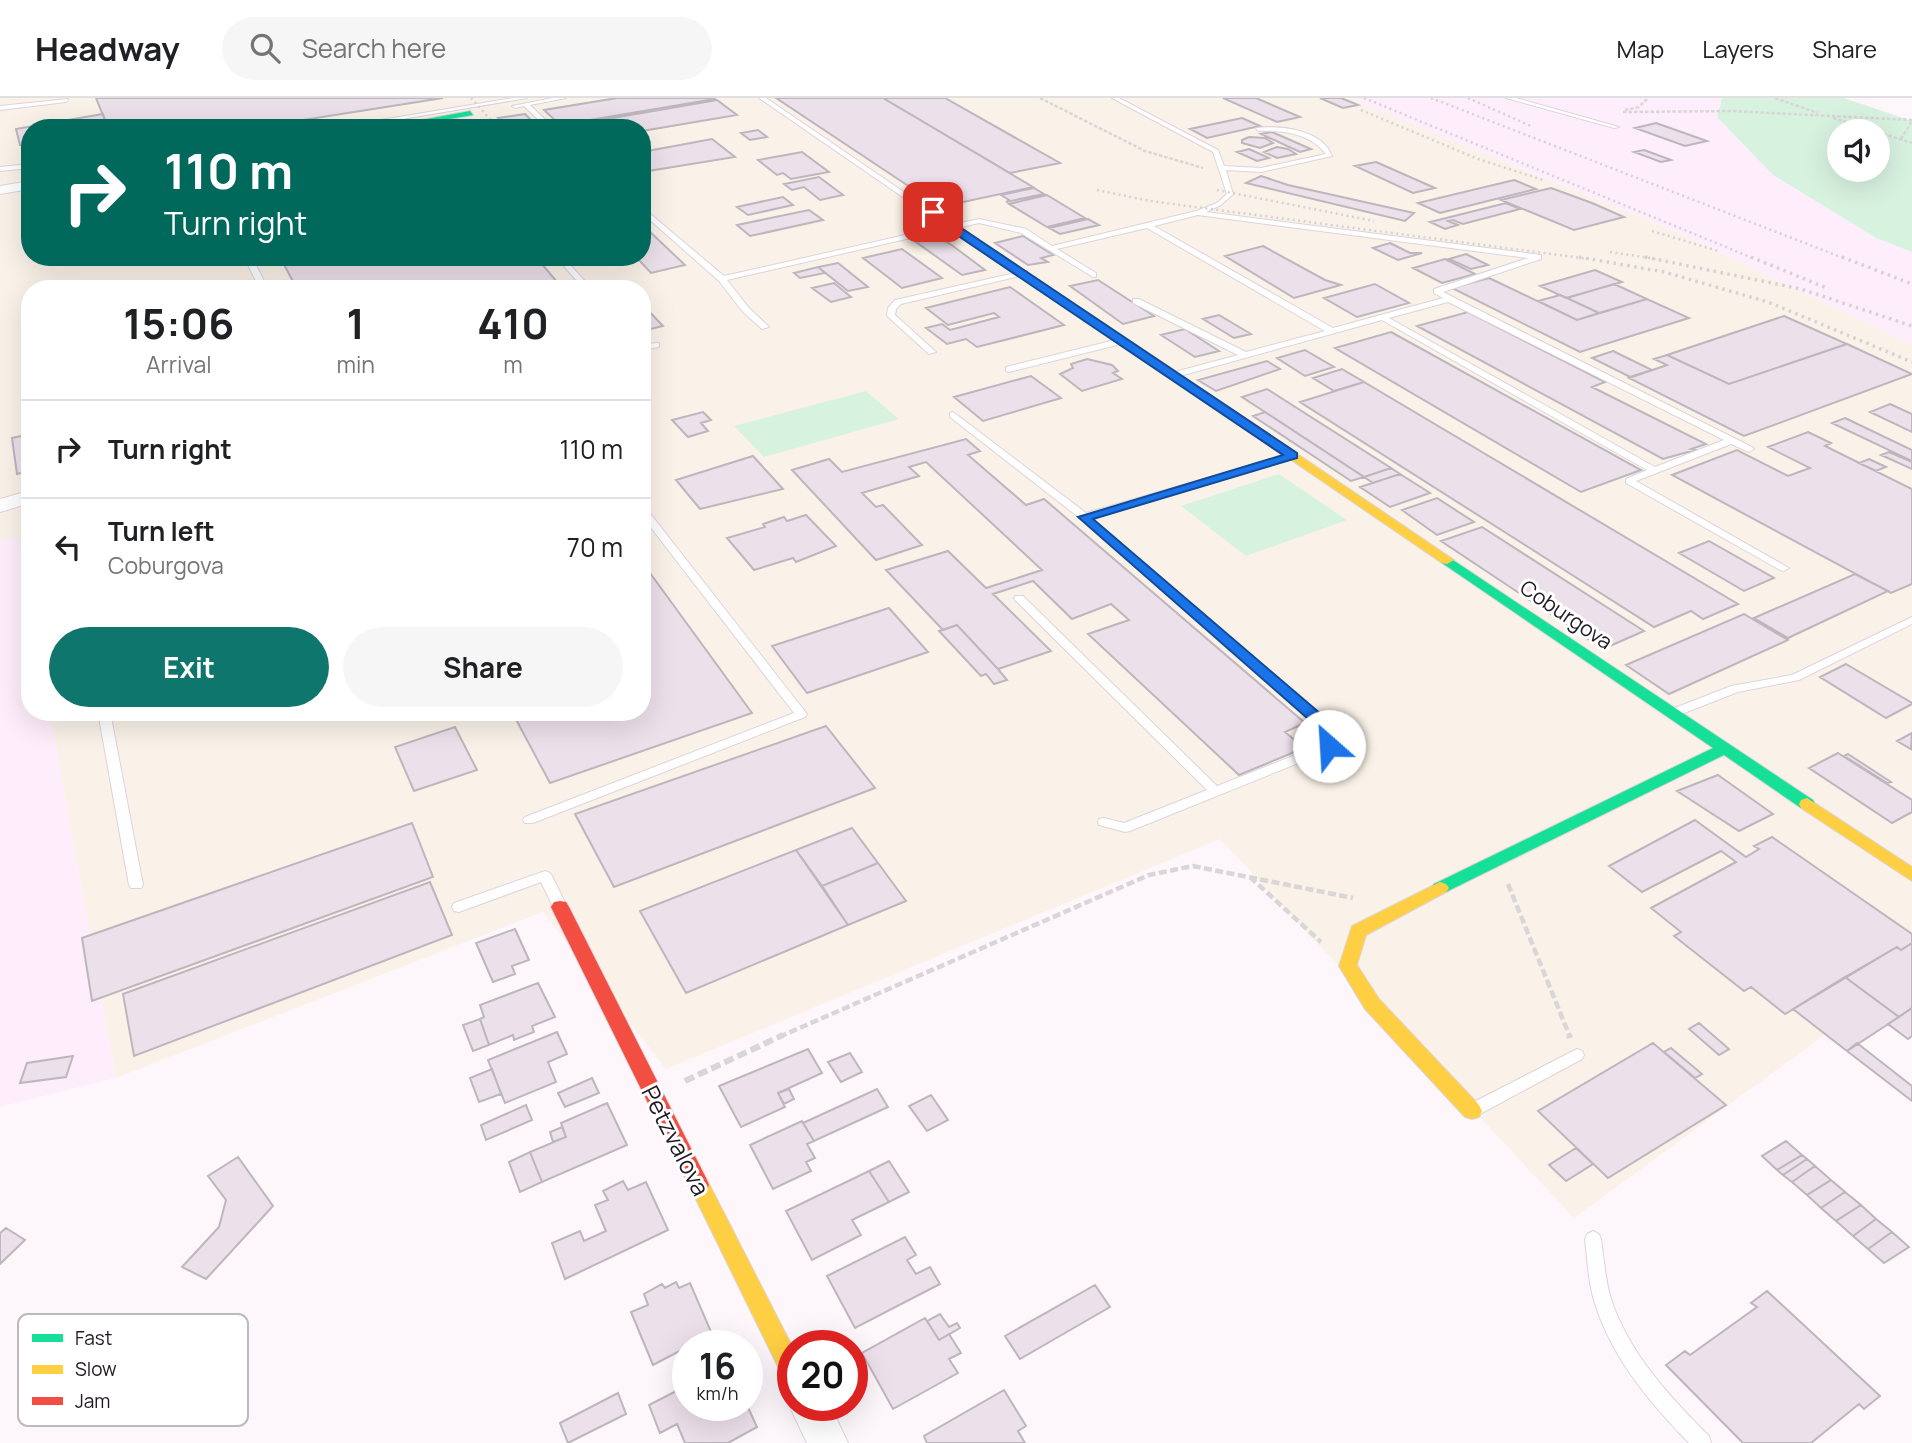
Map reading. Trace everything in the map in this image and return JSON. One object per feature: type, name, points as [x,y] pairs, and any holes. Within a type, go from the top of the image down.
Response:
[{"type":"street","points":[[451,119],[470,113]]},
{"type":"street","points":[[0,190],[21,186]]},
{"type":"street","name":"Coburgova","points":[[1196,390],[1912,875]]},
{"type":"street","points":[[0,506],[21,500]]},
{"type":"street","points":[[1472,1111],[1372,1004],[1348,966],[1359,931],[1399,908],[1725,748]]},
{"type":"street","name":"Petzvalova","points":[[560,907],[652,1096],[777,1342]]},
{"type":"street","points":[[817,1421],[828,1443]]},
{"type":"lane","points":[[399,119],[563,98]]},
{"type":"lane","points":[[762,98],[1196,390]]},
{"type":"lane","points":[[1053,248],[1198,213],[1215,206],[1230,194],[1216,151],[1115,98]]},
{"type":"lane","points":[[1509,98],[1616,127]]},
{"type":"lane","points":[[0,108],[66,100]]},
{"type":"lane","points":[[470,113],[525,101]]},
{"type":"lane","points":[[525,101],[542,119]]},
{"type":"lane","points":[[1221,169],[1261,170],[1330,155],[1324,145],[1282,127],[1258,129]]},
{"type":"lane","points":[[0,169],[21,167]]},
{"type":"lane","points":[[1198,213],[1538,257],[1437,291],[1749,449]]},
{"type":"lane","points":[[651,217],[722,279],[746,310],[765,327]]},
{"type":"lane","points":[[722,279],[979,221],[1023,230],[1093,275]]},
{"type":"lane","points":[[1149,226],[1332,331]]},
{"type":"lane","points":[[567,266],[580,280]]},
{"type":"lane","points":[[932,352],[891,316],[892,308],[898,302],[1024,273]]},
{"type":"lane","points":[[1172,375],[1450,299]]},
{"type":"lane","points":[[1136,301],[1247,356]]},
{"type":"lane","points":[[1382,317],[1654,470]]},
{"type":"lane","points":[[1009,369],[1121,341]]},
{"type":"lane","points":[[651,346],[656,345]]},
{"type":"lane","points":[[953,415],[1084,517],[1330,731],[1329,746],[1216,792],[1125,828],[1104,822]]},
{"type":"lane","points":[[1732,440],[1629,481],[1784,568]]},
{"type":"lane","points":[[1084,517],[1293,456]]},
{"type":"lane","points":[[529,820],[801,715],[651,521]]},
{"type":"lane","points":[[1019,598],[1216,792]]},
{"type":"lane","points":[[1674,713],[1724,692],[1795,678],[1912,620]]},
{"type":"lane","points":[[106,721],[136,885]]},
{"type":"lane","points":[[459,907],[545,876],[560,907]]},
{"type":"lane","points":[[1472,1111],[1577,1055]]},
{"type":"lane","points":[[1593,1239],[1603,1298],[1624,1345],[1657,1399],[1702,1443]]},
{"type":"path","points":[[1040,98],[1145,151],[1174,162],[1221,169]]},
{"type":"path","points":[[1775,98],[1837,119]]},
{"type":"path","points":[[1621,113],[1660,109],[1912,121]]},
{"type":"path","points":[[1901,139],[1912,121]]},
{"type":"path","points":[[1890,136],[1912,143]]},
{"type":"path","points":[[1498,860],[1577,1055]]},
{"type":"path","points":[[652,1096],[852,1004],[1149,875],[1193,866],[1399,908]]},
{"type":"path","points":[[1249,876],[1348,966]]},
{"type":"shaded area","points":[[0,98],[1349,98],[1679,233],[1912,345],[1912,971],[1574,1218],[1220,839],[666,1069],[543,912],[116,1078],[52,721],[651,721],[651,280],[21,280],[21,552],[18,537],[0,541]]},
{"type":"shaded area","points":[[1349,98],[1722,98],[1717,117],[1773,175],[1876,238],[1912,252],[1912,345],[1679,233]]},
{"type":"shaded area","points":[[18,536],[21,552],[21,721],[52,721],[116,1078],[0,1107],[0,541]]},
{"type":"green space","points":[[1722,98],[1844,98],[1912,121],[1912,252],[1876,238],[1773,175],[1717,117]]},
{"type":"green space","points":[[866,391],[899,419],[764,457],[734,426]]},
{"type":"green space","points":[[1279,474],[1347,520],[1246,556],[1181,506]]},
{"type":"building","points":[[96,98],[443,98],[309,119],[104,119]]},
{"type":"building","points":[[617,98],[715,99],[596,119],[554,119],[544,110]]},
{"type":"building","points":[[776,98],[883,98],[1033,187],[940,207]]},
{"type":"building","points":[[883,98],[945,98],[1060,163],[1010,173]]},
{"type":"building","points":[[1223,98],[1256,98],[1300,117],[1277,122]]},
{"type":"building","points":[[1320,98],[1341,98],[1358,105],[1343,108]]},
{"type":"building","points":[[717,100],[737,115],[651,129],[651,119],[607,119]]},
{"type":"building","points":[[103,114],[105,119],[74,119]]},
{"type":"building","points":[[525,114],[530,119],[499,119]]},
{"type":"building","points":[[1242,118],[1260,126],[1207,138],[1190,129]]},
{"type":"building","points":[[1656,123],[1707,141],[1685,146],[1635,128]]},
{"type":"building","points":[[21,128],[21,145],[20,145],[16,129]]},
{"type":"building","points":[[758,130],[767,137],[750,140],[741,133]]},
{"type":"building","points":[[1272,132],[1311,149],[1300,152],[1261,134]]},
{"type":"building","points":[[1249,137],[1265,138],[1273,143],[1260,148],[1242,143],[1242,140]]},
{"type":"building","points":[[712,139],[735,157],[651,171],[651,150]]},
{"type":"building","points":[[1277,147],[1296,154],[1277,158],[1264,152]]},
{"type":"building","points":[[1249,149],[1269,158],[1257,161],[1237,152]]},
{"type":"building","points":[[1644,150],[1671,160],[1661,162],[1634,152]]},
{"type":"building","points":[[802,152],[829,172],[791,179],[783,173],[777,175],[758,160]]},
{"type":"building","points":[[1376,162],[1435,188],[1413,193],[1355,166]]},
{"type":"building","points":[[1261,176],[1288,185],[1414,213],[1405,221],[1246,183]]},
{"type":"building","points":[[819,177],[843,195],[820,200],[804,187],[792,190],[784,184]]},
{"type":"building","points":[[1514,180],[1536,189],[1440,213],[1418,203]]},
{"type":"building","points":[[1034,188],[1044,194],[1006,202],[1009,200],[1001,195]]},
{"type":"building","points":[[1551,188],[1624,217],[1574,230],[1501,200]]},
{"type":"building","points":[[1047,195],[1085,218],[1047,227],[1009,204]]},
{"type":"building","points":[[783,197],[793,205],[748,215],[737,207]]},
{"type":"building","points":[[1506,203],[1520,209],[1463,224],[1448,221],[1458,225],[1445,229],[1430,222]]},
{"type":"building","points":[[809,210],[823,220],[750,236],[737,225]]},
{"type":"building","points":[[1088,219],[1099,225],[1060,234],[1049,228]]},
{"type":"building","points":[[651,233],[685,265],[651,273],[644,266],[651,266]]},
{"type":"building","points":[[1023,236],[1053,255],[1041,258],[1048,262],[1028,265],[995,243]]},
{"type":"building","points":[[939,237],[985,270],[962,275],[916,242]]},
{"type":"building","points":[[1390,243],[1410,253],[1422,253],[1398,260],[1373,248]]},
{"type":"building","points":[[1263,246],[1325,280],[1341,285],[1294,298],[1225,256]]},
{"type":"building","points":[[902,249],[942,278],[902,288],[863,258]]},
{"type":"building","points":[[1466,254],[1488,265],[1471,269],[1449,259]]},
{"type":"building","points":[[1445,259],[1475,274],[1442,283],[1413,268]]},
{"type":"building","points":[[838,263],[868,287],[848,291],[818,267]]},
{"type":"building","points":[[285,266],[544,266],[555,280],[292,280]]},
{"type":"building","points":[[818,267],[825,273],[800,278],[794,273]]},
{"type":"building","points":[[1595,270],[1622,282],[1566,298],[1540,286]]},
{"type":"building","points":[[1489,278],[1577,320],[1647,299],[1689,318],[1580,352],[1452,288]]},
{"type":"building","points":[[1098,280],[1154,316],[1123,324],[1070,286]]},
{"type":"building","points":[[834,283],[851,297],[831,302],[812,288]]},
{"type":"building","points":[[1375,284],[1409,303],[1357,317],[1324,298]]},
{"type":"building","points":[[1614,284],[1647,299],[1599,313],[1567,298]]},
{"type":"building","points":[[1010,287],[1064,325],[977,347],[966,339],[947,344],[926,328],[942,324],[950,330],[999,317],[994,313],[948,325],[926,308]]},
{"type":"building","points":[[1560,295],[1599,313],[1577,320],[1538,301]]},
{"type":"building","points":[[1468,312],[1605,382],[1592,387],[1706,444],[1663,459],[1417,326]]},
{"type":"building","points":[[651,313],[663,326],[651,329]]},
{"type":"building","points":[[1219,315],[1251,334],[1234,338],[1203,319]]},
{"type":"building","points":[[1784,316],[1847,344],[1729,384],[1667,355]]},
{"type":"building","points":[[1185,329],[1219,351],[1195,357],[1161,335]]},
{"type":"building","points":[[1391,332],[1641,470],[1581,492],[1335,348]]},
{"type":"building","points":[[1847,344],[1912,374],[1744,436],[1629,378],[1667,365],[1654,359],[1667,355],[1729,384]]},
{"type":"building","points":[[1305,350],[1334,367],[1305,376],[1277,358]]},
{"type":"building","points":[[1613,351],[1652,370],[1630,377],[1592,358]]},
{"type":"building","points":[[1087,359],[1112,365],[1118,371],[1113,373],[1122,379],[1082,391],[1060,374],[1073,368],[1071,364]]},
{"type":"building","points":[[1267,361],[1280,369],[1216,391],[1198,380]]},
{"type":"building","points":[[1342,369],[1364,382],[1334,391],[1313,378]]},
{"type":"building","points":[[1031,376],[1061,398],[983,421],[954,397]]},
{"type":"building","points":[[1364,382],[1738,604],[1703,619],[1691,611],[1654,627],[1300,402]]},
{"type":"building","points":[[1267,389],[1391,468],[1364,477],[1242,397]]},
{"type":"building","points":[[1890,404],[1912,414],[1912,432],[1870,412]]},
{"type":"building","points":[[703,412],[711,420],[701,423],[708,431],[688,437],[672,420]]},
{"type":"building","points":[[1265,412],[1364,477],[1351,481],[1253,416]]},
{"type":"building","points":[[1845,418],[1912,450],[1912,461],[1832,423]]},
{"type":"building","points":[[1808,432],[1831,443],[1825,446],[1912,489],[1912,584],[1891,593],[1672,475],[1737,450],[1788,476],[1810,468],[1768,447]]},
{"type":"building","points":[[21,436],[21,473],[17,474],[12,438]]},
{"type":"building","points":[[966,439],[980,451],[968,455],[1026,505],[1044,499],[1305,723],[1285,732],[1304,748],[1239,775],[1088,634],[1129,620],[1111,604],[1072,619],[1033,581],[993,594],[1051,651],[998,669],[957,625],[943,630],[886,570],[948,551],[986,588],[1042,570],[926,462],[909,467],[919,476],[862,493],[876,507],[883,505],[922,545],[876,560],[792,470],[829,459],[842,472]]},
{"type":"building","points":[[1889,452],[1912,462],[1912,469],[1881,455]]},
{"type":"building","points":[[753,456],[783,489],[700,509],[676,480]]},
{"type":"building","points":[[1869,459],[1886,467],[1876,471],[1859,463]]},
{"type":"building","points":[[1391,468],[1400,474],[1373,483],[1364,477]]},
{"type":"building","points":[[1400,474],[1430,493],[1390,507],[1360,487]]},
{"type":"building","points":[[1437,498],[1474,522],[1437,535],[1402,510]]},
{"type":"building","points":[[806,515],[836,546],[796,562],[793,558],[754,570],[727,538],[765,527],[763,524],[784,517],[787,521]]},
{"type":"building","points":[[1482,527],[1644,631],[1603,649],[1441,541]]},
{"type":"building","points":[[1709,541],[1774,578],[1744,591],[1679,553]]},
{"type":"building","points":[[651,574],[752,713],[550,783],[517,721],[651,721]]},
{"type":"building","points":[[1855,574],[1888,591],[1788,638],[1754,618]]},
{"type":"building","points":[[889,608],[928,652],[807,693],[772,646]]},
{"type":"building","points":[[1744,614],[1788,640],[1669,694],[1626,665]]},
{"type":"building","points":[[957,625],[1007,680],[994,684],[986,674],[981,676],[939,631]]},
{"type":"building","points":[[1846,664],[1912,704],[1886,718],[1820,677]]},
{"type":"building","points":[[826,726],[875,788],[614,887],[575,814]]},
{"type":"building","points":[[455,727],[477,770],[414,791],[395,747]]},
{"type":"building","points":[[1912,733],[1911,749],[1897,741]]},
{"type":"building","points":[[1838,753],[1912,800],[1912,812],[1892,823],[1809,768]]},
{"type":"building","points":[[1848,754],[1891,782],[1887,783],[1844,756]]},
{"type":"building","points":[[1718,775],[1773,814],[1739,831],[1677,791]]},
{"type":"building","points":[[1695,820],[1746,857],[1759,849],[1754,846],[1772,837],[1912,934],[1912,943],[1901,950],[1897,947],[1785,1014],[1751,987],[1744,991],[1674,936],[1681,932],[1651,908],[1736,862],[1721,851],[1642,892],[1609,866]]},
{"type":"building","points":[[412,823],[433,877],[92,1001],[82,938]]},
{"type":"building","points":[[852,828],[878,863],[822,886],[796,850]]},
{"type":"building","points":[[796,850],[848,925],[686,993],[640,911]]},
{"type":"building","points":[[878,863],[906,901],[848,925],[822,886]]},
{"type":"building","points":[[430,882],[452,935],[134,1056],[123,994]]},
{"type":"building","points":[[515,929],[529,960],[512,966],[515,974],[493,982],[476,943]]},
{"type":"building","points":[[1912,943],[1912,1008],[1899,1017],[1845,977],[1897,947],[1901,950]]},
{"type":"building","points":[[1845,977],[1899,1017],[1847,1051],[1793,1009]]},
{"type":"building","points":[[538,983],[555,1017],[532,1026],[534,1032],[514,1040],[513,1035],[489,1045],[480,1019],[484,1017],[480,1005]]},
{"type":"building","points":[[1912,1008],[1912,1036],[1908,1039],[1888,1024]]},
{"type":"building","points":[[480,1019],[489,1045],[473,1051],[463,1025]]},
{"type":"building","points":[[1699,1023],[1729,1049],[1719,1055],[1689,1029]]},
{"type":"building","points":[[557,1032],[567,1054],[548,1062],[556,1082],[505,1103],[488,1060]]},
{"type":"building","points":[[1653,1043],[1726,1105],[1608,1178],[1538,1111]]},
{"type":"building","points":[[1857,1043],[1912,1086],[1912,1101],[1847,1051]]},
{"type":"building","points":[[1671,1048],[1702,1074],[1695,1078],[1664,1052]]},
{"type":"building","points":[[808,1049],[822,1073],[778,1093],[785,1107],[741,1127],[719,1086]]},
{"type":"building","points":[[850,1053],[862,1072],[841,1082],[828,1062]]},
{"type":"building","points":[[73,1056],[66,1077],[20,1083],[27,1063]]},
{"type":"building","points":[[492,1069],[501,1094],[479,1102],[470,1078]]},
{"type":"building","points":[[592,1078],[599,1093],[565,1107],[558,1093]]},
{"type":"building","points":[[789,1089],[794,1099],[784,1104],[778,1093]]},
{"type":"building","points":[[877,1089],[888,1107],[814,1141],[803,1123]]},
{"type":"building","points":[[931,1095],[948,1120],[927,1131],[909,1106]]},
{"type":"building","points":[[607,1103],[627,1145],[542,1182],[530,1152],[566,1137],[561,1123]]},
{"type":"building","points":[[526,1105],[532,1120],[486,1140],[481,1125]]},
{"type":"building","points":[[802,1121],[814,1141],[807,1144],[815,1158],[806,1162],[811,1171],[773,1189],[750,1145]]},
{"type":"building","points":[[562,1127],[566,1137],[553,1142],[550,1132]]},
{"type":"building","points":[[1786,1141],[1802,1155],[1777,1170],[1762,1156]]},
{"type":"building","points":[[1576,1148],[1593,1164],[1566,1181],[1549,1165]]},
{"type":"building","points":[[530,1152],[542,1182],[520,1192],[509,1162]]},
{"type":"building","points":[[1802,1155],[1807,1159],[1783,1175],[1777,1170]]},
{"type":"building","points":[[238,1157],[273,1206],[206,1279],[182,1267],[219,1227],[226,1200],[208,1176]]},
{"type":"building","points":[[1807,1159],[1815,1166],[1792,1182],[1783,1175]]},
{"type":"building","points":[[889,1161],[909,1192],[889,1202],[869,1171]]},
{"type":"building","points":[[1815,1166],[1831,1180],[1807,1195],[1792,1182]]},
{"type":"building","points":[[869,1171],[889,1202],[852,1220],[861,1235],[812,1260],[786,1211]]},
{"type":"building","points":[[1831,1180],[1845,1192],[1821,1208],[1807,1195]]},
{"type":"building","points":[[623,1181],[628,1190],[646,1182],[668,1230],[565,1279],[552,1243],[580,1231],[584,1241],[606,1231],[595,1205],[608,1200],[603,1191]]},
{"type":"building","points":[[1845,1192],[1861,1205],[1836,1221],[1821,1208]]},
{"type":"building","points":[[1861,1205],[1876,1219],[1853,1236],[1836,1221]]},
{"type":"building","points":[[1876,1219],[1892,1232],[1868,1249],[1853,1236]]},
{"type":"building","points":[[6,1228],[25,1240],[0,1264],[0,1233]]},
{"type":"building","points":[[1892,1232],[1909,1247],[1884,1263],[1868,1249]]},
{"type":"building","points":[[905,1237],[916,1255],[907,1260],[916,1274],[930,1267],[940,1284],[855,1328],[827,1276]]},
{"type":"building","points":[[676,1282],[679,1288],[690,1283],[710,1330],[672,1330],[672,1355],[653,1365],[631,1312],[648,1305],[644,1294],[662,1284],[665,1288]]},
{"type":"building","points":[[1095,1285],[1110,1307],[1020,1359],[1005,1336]]},
{"type":"building","points":[[1767,1291],[1880,1396],[1864,1409],[1859,1404],[1811,1443],[1743,1443],[1666,1365],[1685,1351],[1690,1355],[1757,1307],[1751,1303]]},
{"type":"building","points":[[940,1314],[949,1327],[957,1323],[960,1328],[939,1340],[927,1321]]},
{"type":"building","points":[[925,1318],[939,1340],[949,1334],[961,1353],[949,1359],[958,1373],[893,1409],[868,1364],[868,1350]]},
{"type":"building","points":[[1004,1390],[1026,1426],[1018,1431],[1025,1443],[927,1443],[924,1436]]},
{"type":"building","points":[[618,1393],[626,1414],[568,1443],[560,1423]]},
{"type":"building","points":[[672,1393],[672,1421],[754,1421],[757,1427],[728,1443],[685,1443],[677,1424],[660,1433],[649,1405]]},
{"type":"railway","points":[[471,98],[490,119]]},
{"type":"railway","points":[[1364,98],[1755,259]]},
{"type":"railway","points":[[1431,98],[1846,259]]},
{"type":"railway","points":[[1468,98],[1533,127]]},
{"type":"railway","points":[[1361,110],[1478,159],[1543,180]]},
{"type":"railway","points":[[1097,190],[1150,201],[1589,259]]},
{"type":"railway","points":[[1217,190],[1374,221]]},
{"type":"railway","points":[[1652,231],[1718,251]]},
{"type":"railway","points":[[1610,252],[1651,258]]},
{"type":"railway","points":[[1579,257],[1664,272],[1768,302],[1912,362]]},
{"type":"railway","points":[[1645,257],[1651,258]]},
{"type":"railway","points":[[1751,257],[1829,289]]},
{"type":"railway","points":[[1842,257],[1912,284]]},
{"type":"railway","points":[[1651,258],[1656,259]]},
{"type":"railway","points":[[1651,258],[1801,289],[1912,326]]},
{"type":"traffic: fast","points":[[435,119],[470,113]]},
{"type":"traffic: fast","points":[[1447,560],[1807,804]]},
{"type":"traffic: fast","points":[[1440,888],[1725,748]]},
{"type":"traffic: slow","points":[[1196,390],[1447,560]]},
{"type":"traffic: slow","points":[[1807,804],[1912,875]]},
{"type":"traffic: slow","points":[[1440,888],[1358,931],[1348,966],[1372,1004],[1472,1111]]},
{"type":"traffic: slow","points":[[699,1185],[777,1341]]},
{"type":"traffic: jam","points":[[560,907],[699,1185]]},
{"type":"route","points":[[933,212],[951,227],[1024,273],[1293,456],[1084,517],[1330,731],[1329,746]]}]
